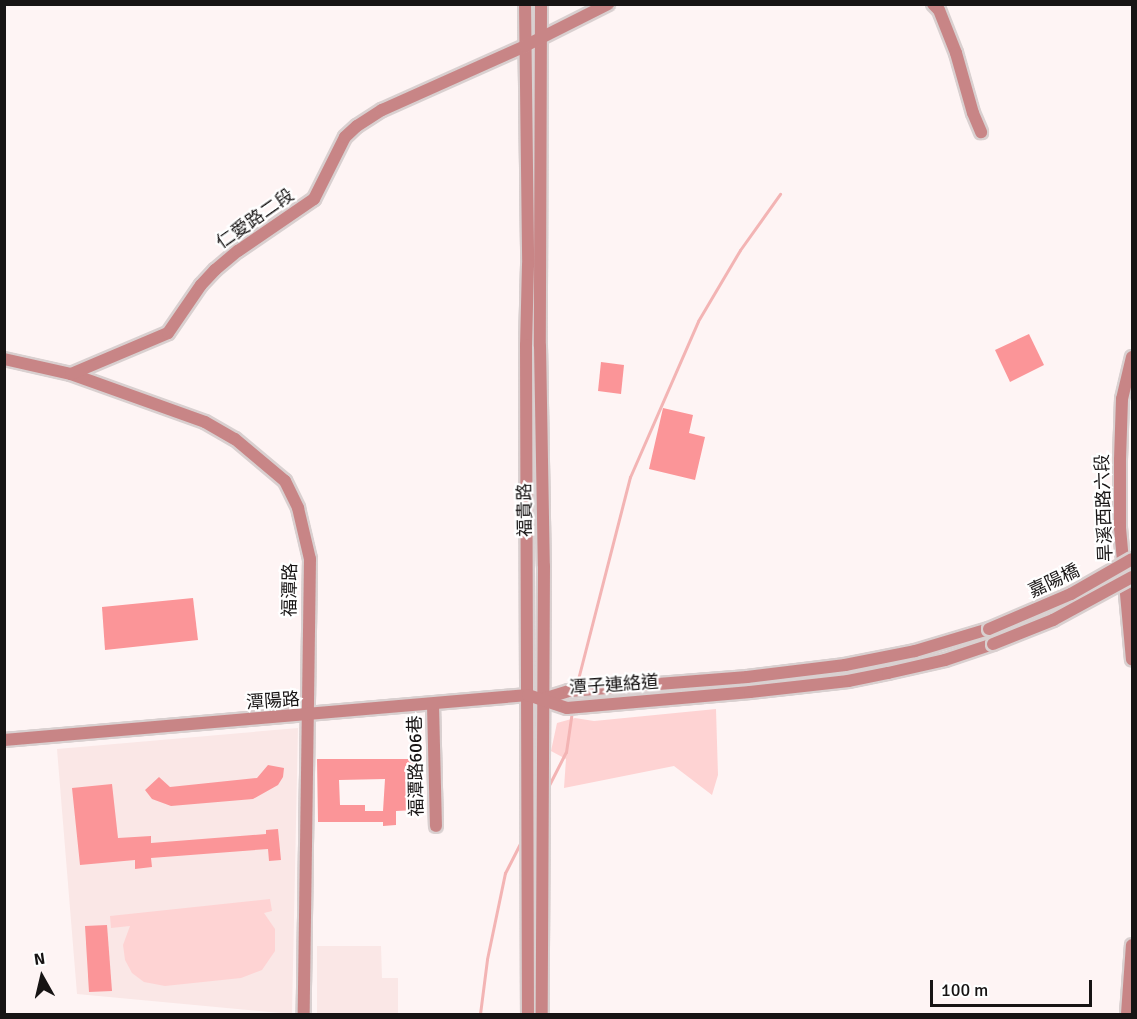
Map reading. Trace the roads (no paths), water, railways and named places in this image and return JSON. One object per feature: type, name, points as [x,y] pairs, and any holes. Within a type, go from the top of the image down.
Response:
[{"type":"street","name":"福貴路","points":[[525,4],[528,1014]]},
{"type":"street","name":"福貴路","points":[[541,4],[542,1014]]},
{"type":"street","name":"仁愛路二段","points":[[71,374],[168,333],[201,285],[215,270],[238,250],[314,200],[345,137],[357,126],[382,110],[541,39],[608,4]]},
{"type":"street","points":[[933,4],[939,10],[956,53],[973,113],[981,132]]},
{"type":"street","name":"旱溪西路六段","points":[[1132,357],[1122,399],[1120,460],[1120,528],[1132,659]]},
{"type":"street","name":"福潭路","points":[[4,359],[71,374],[205,422],[234,439],[285,481],[298,508],[310,559],[303,1014]]},
{"type":"street","name":"嘉陽橋","points":[[989,629],[1071,594],[1132,559]]},
{"type":"street","name":"嘉陽橋","points":[[993,644],[1062,615],[1132,577]]},
{"type":"street","name":"潭子連絡道","points":[[543,699],[569,691],[747,677],[845,665],[915,651],[989,629]]},
{"type":"street","name":"潭子連絡道","points":[[543,699],[567,708],[799,687],[916,667],[993,644]]},
{"type":"street","name":"潭陽路","points":[[4,740],[307,716],[528,695],[543,699]]},
{"type":"street","name":"福潭路606巷","points":[[433,705],[436,826]]},
{"type":"street","points":[[1127,1014],[1132,945]]},
{"type":"waterway","points":[[576,687],[630,477],[698,321],[740,250],[780,194]]},
{"type":"waterway","points":[[548,787],[566,752],[572,711]]},
{"type":"waterway","points":[[532,819],[539,806]]},
{"type":"waterway","points":[[480,1014],[487,959],[505,873],[523,838]]}]
